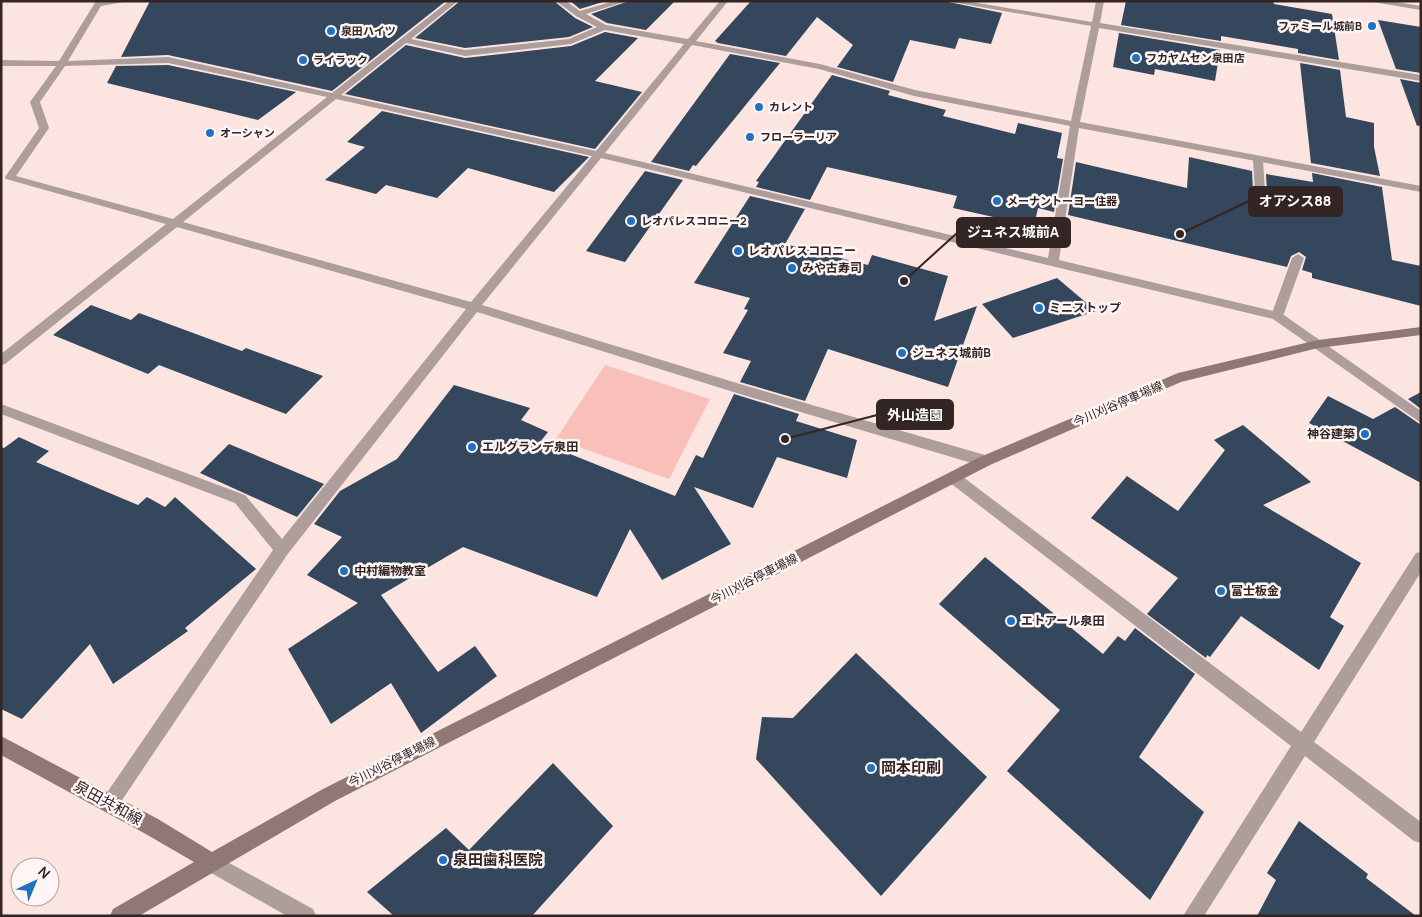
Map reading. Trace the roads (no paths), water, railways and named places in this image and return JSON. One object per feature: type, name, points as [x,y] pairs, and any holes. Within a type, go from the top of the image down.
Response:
[{"type":"main road","name":"今川刈谷停車場線","points":[[120,916],[346,786],[986,461],[1178,378],[1318,344],[1421,331]]},
{"type":"main road","name":"泉田共和線","points":[[1,745],[214,862]]},
{"type":"street","points":[[125,1],[100,2],[62,64],[35,102],[44,128],[6,180],[174,224],[474,307],[740,389],[986,461]]},
{"type":"street","points":[[560,1],[579,14],[604,27],[820,67],[914,93],[1258,160],[1421,189]]},
{"type":"street","points":[[579,14],[623,1]]},
{"type":"street","points":[[110,804],[282,550],[474,307],[724,1]]},
{"type":"street","points":[[950,1],[1421,78]]},
{"type":"street","points":[[1052,264],[1075,124],[1100,1]]},
{"type":"street","points":[[1371,1],[1421,8]]},
{"type":"street","points":[[1,361],[406,41],[451,2]]},
{"type":"street","points":[[406,41],[464,53],[570,41],[604,27]]},
{"type":"street","points":[[1,63],[62,64],[168,60],[598,154],[1052,264],[1277,316],[1421,418]]},
{"type":"street","points":[[1258,160],[1261,209]]},
{"type":"street","points":[[1277,316],[1298,258]]},
{"type":"street","points":[[1,409],[240,499],[282,550]]},
{"type":"street","points":[[954,478],[1421,834]]},
{"type":"street","points":[[1193,916],[1421,558]]},
{"type":"street","points":[[214,862],[306,916]]},
{"type":"place","name":"ファミール城前B","points":[[1372,26]]},
{"type":"place","name":"泉田ハイツ","points":[[331,31]]},
{"type":"place","name":"フカヤムセン泉田店","points":[[1136,58]]},
{"type":"place","name":"ライラック","points":[[303,60]]},
{"type":"place","name":"カレント","points":[[759,107]]},
{"type":"place","name":"オーシャン","points":[[210,133]]},
{"type":"place","name":"フローラーリア","points":[[750,137]]},
{"type":"place","name":"メーナントーヨー住器","points":[[997,201]]},
{"type":"place","name":"レオパレスコロニー2","points":[[631,221]]},
{"type":"place","name":"オアシス88","points":[[1180,234]]},
{"type":"place","name":"レオパレスコロニー","points":[[738,251]]},
{"type":"place","name":"みや古寿司","points":[[792,268]]},
{"type":"place","name":"ジュネス城前A","points":[[904,281]]},
{"type":"place","name":"ミニストップ","points":[[1039,308]]},
{"type":"place","name":"ジュネス城前B","points":[[902,353]]},
{"type":"place","name":"神谷建築","points":[[1365,434]]},
{"type":"place","name":"外山造園","points":[[785,439]]},
{"type":"place","name":"エルグランデ泉田","points":[[472,447]]},
{"type":"place","name":"中村編物教室","points":[[344,571]]},
{"type":"place","name":"富士板金","points":[[1221,591]]},
{"type":"place","name":"エトアール泉田","points":[[1011,621]]},
{"type":"place","name":"岡本印刷","points":[[871,768]]},
{"type":"place","name":"泉田歯科医院","points":[[443,860]]}]
